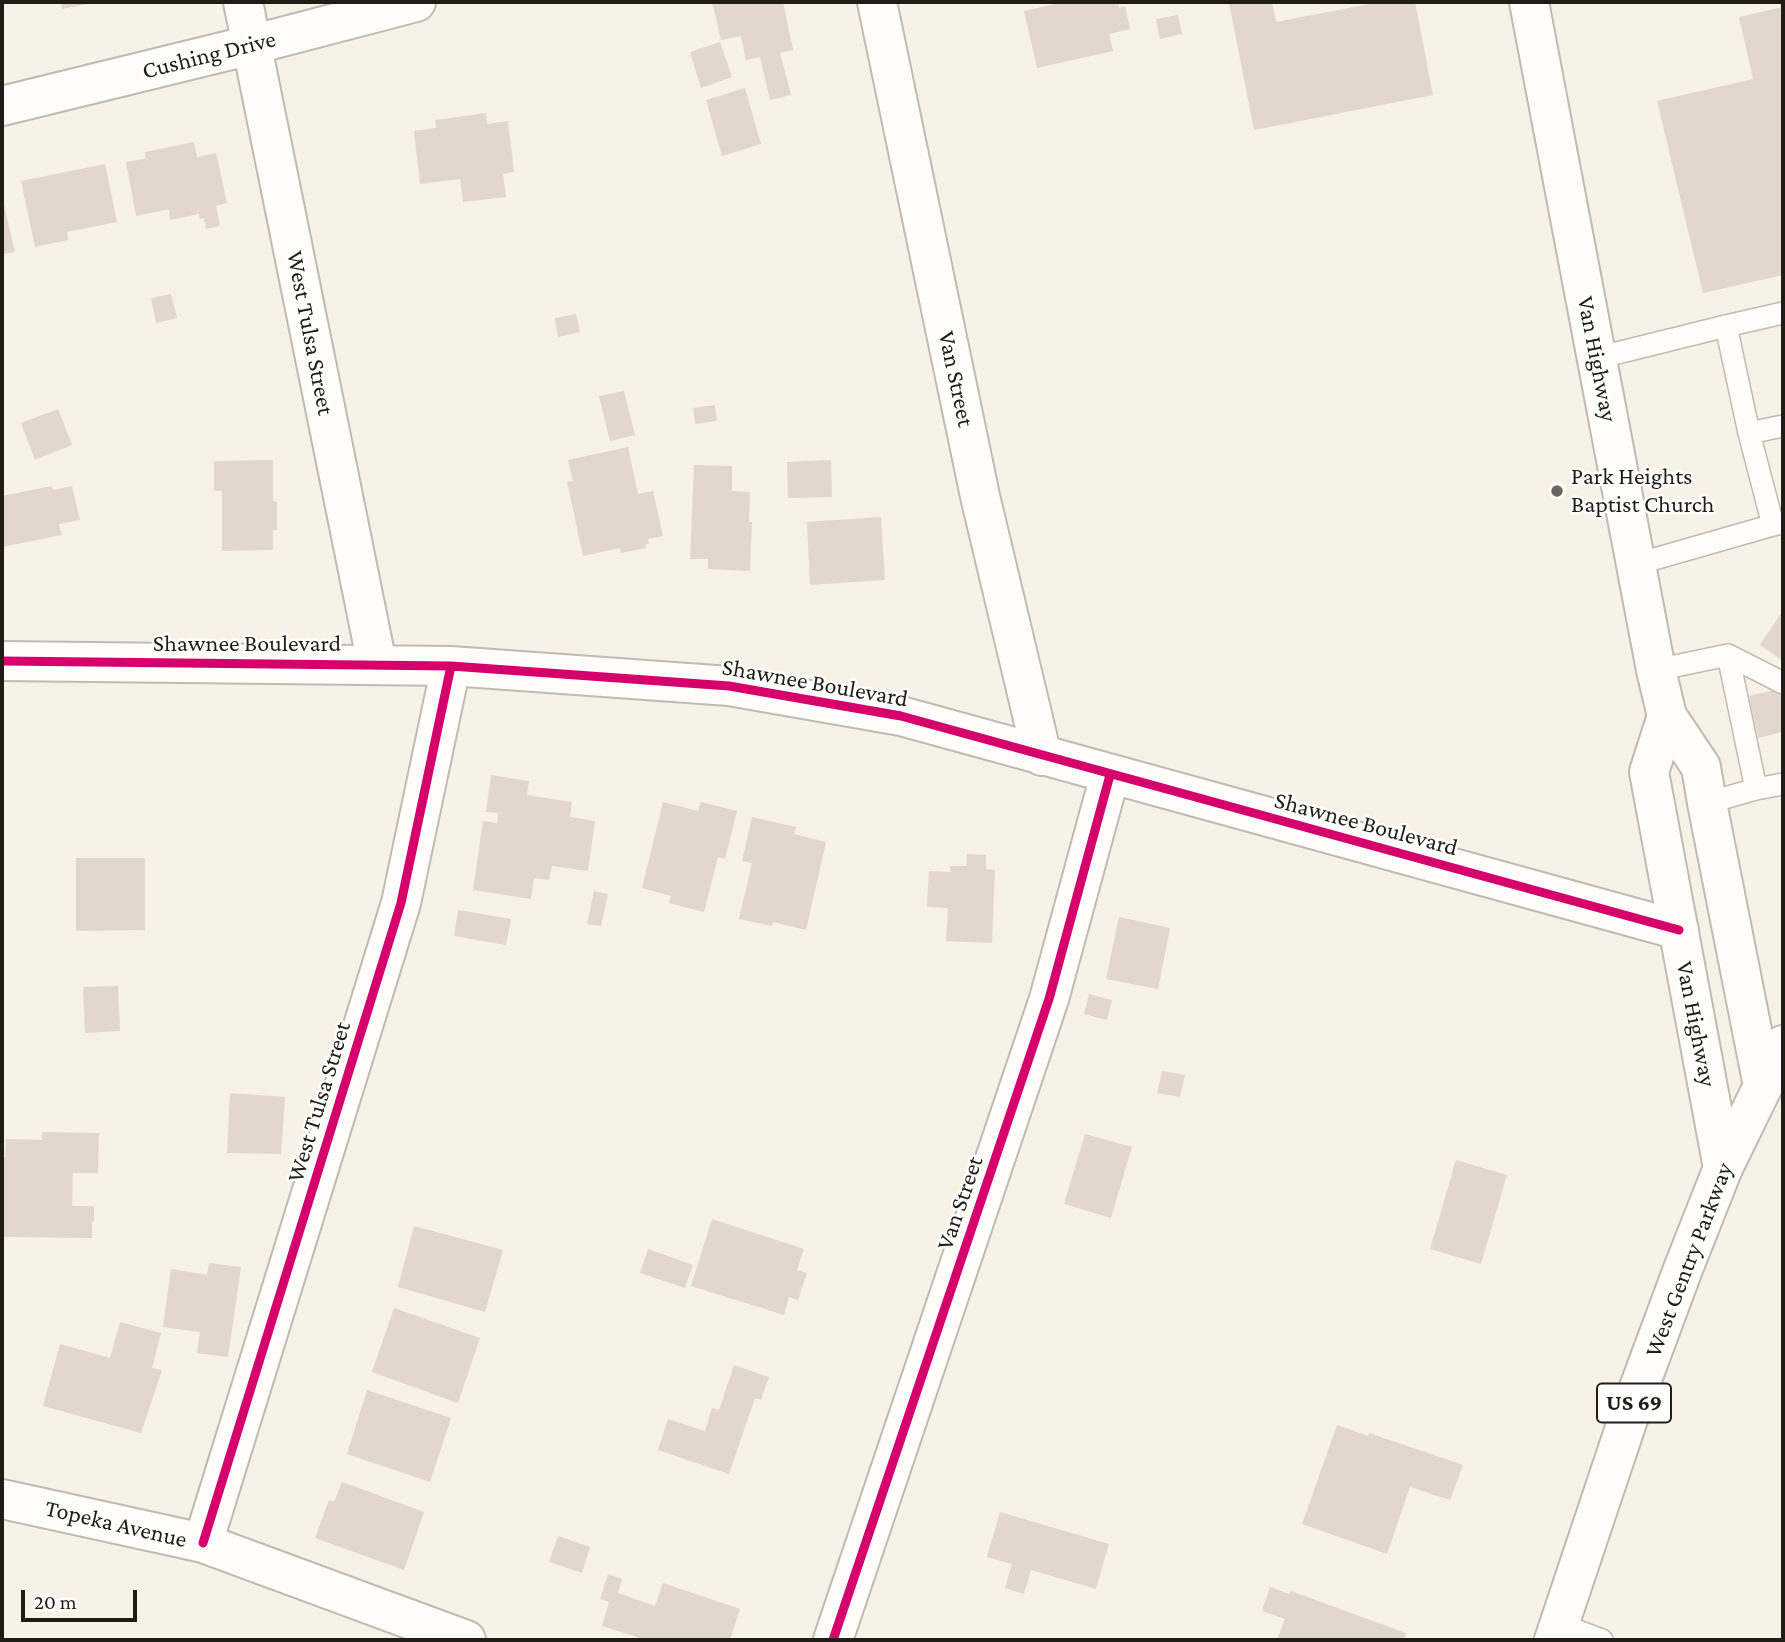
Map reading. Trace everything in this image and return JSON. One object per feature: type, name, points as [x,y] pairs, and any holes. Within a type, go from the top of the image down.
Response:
[{"type":"street","name":"West Tulsa Street","points":[[243,2],[377,664]]},
{"type":"street","name":"Cushing Drive","points":[[2,106],[416,2]]},
{"type":"street","name":"Van Street","points":[[877,2],[980,496],[1042,756]]},
{"type":"street","name":"Van Highway","points":[[1528,2],[1656,670],[1667,716],[1701,767],[1763,1086]]},
{"type":"street","name":"Shawnee Boulevard","points":[[2,662],[451,666],[729,685],[901,716],[1679,930]]},
{"type":"street","name":"West Tulsa Street","points":[[203,1544],[401,903],[451,666]]},
{"type":"street","name":"Van Highway","points":[[1667,716],[1649,772],[1723,1168]]},
{"type":"street","name":"Van Street","points":[[833,1640],[1049,999],[1110,775]]},
{"type":"street","name":"West Gentry Parkway","points":[[1556,1632],[1634,1402],[1723,1168],[1783,1045]]},
{"type":"street","name":"Topeka Avenue","points":[[2,1499],[203,1544],[466,1640]]},
{"type":"lane","points":[[1597,358],[1783,313]]},
{"type":"lane","points":[[1637,564],[1778,524],[1749,433],[1726,326]]},
{"type":"lane","points":[[1749,433],[1783,426]]},
{"type":"lane","points":[[1728,654],[1756,789]]},
{"type":"lane","points":[[1656,670],[1728,654],[1783,682]]},
{"type":"lane","points":[[1707,803],[1783,784]]},
{"type":"lane","points":[[1556,1632],[1602,1640]]},
{"type":"building","points":[[61,2],[93,2],[93,3],[62,9]]},
{"type":"building","points":[[712,2],[783,2],[793,50],[780,53],[791,95],[770,100],[760,57],[746,60],[741,36],[721,40]]},
{"type":"building","points":[[1064,2],[1118,2],[1119,8],[1125,6],[1130,29],[1109,34],[1113,51],[1037,68],[1024,11]]},
{"type":"building","points":[[1229,2],[1272,2],[1276,22],[1380,2],[1415,2],[1433,95],[1254,130]]},
{"type":"building","points":[[1783,7],[1783,275],[1703,293],[1657,101],[1753,79],[1739,17]]},
{"type":"building","points":[[1178,15],[1182,34],[1160,39],[1156,19]]},
{"type":"building","points":[[720,42],[732,77],[701,88],[690,52]]},
{"type":"building","points":[[745,88],[761,144],[722,156],[706,100]]},
{"type":"building","points":[[486,113],[487,124],[508,121],[514,172],[503,174],[506,197],[463,202],[460,179],[420,184],[414,131],[436,128],[435,120]]},
{"type":"building","points":[[194,142],[197,157],[216,153],[227,203],[216,206],[220,226],[206,229],[204,218],[200,219],[199,214],[170,220],[169,209],[136,216],[126,162],[145,159],[145,152]]},
{"type":"building","points":[[105,164],[117,222],[67,232],[68,240],[35,247],[21,181]]},
{"type":"building","points":[[2,196],[15,252],[2,254]]},
{"type":"building","points":[[171,294],[177,318],[156,323],[151,298]]},
{"type":"building","points":[[576,314],[580,332],[558,337],[555,318]]},
{"type":"building","points":[[624,391],[635,435],[610,441],[599,396]]},
{"type":"building","points":[[715,405],[717,421],[695,424],[693,408]]},
{"type":"building","points":[[58,409],[72,445],[35,460],[21,423]]},
{"type":"building","points":[[628,447],[638,494],[653,491],[663,536],[648,539],[646,548],[621,553],[620,548],[583,556],[567,482],[573,481],[568,460]]},
{"type":"building","points":[[273,460],[273,501],[277,502],[277,530],[273,530],[273,550],[222,551],[222,491],[214,491],[214,461]]},
{"type":"building","points":[[831,460],[832,497],[788,498],[787,462]]},
{"type":"building","points":[[694,465],[732,466],[732,491],[750,492],[750,571],[708,569],[708,559],[690,559]]},
{"type":"building","points":[[52,486],[53,490],[72,486],[80,520],[59,524],[62,535],[2,547],[2,496]]},
{"type":"building","points":[[881,517],[885,580],[810,585],[807,522]]},
{"type":"building","points":[[1783,610],[1783,661],[1760,645]]},
{"type":"building","points":[[1783,688],[1783,732],[1758,738],[1749,696]]},
{"type":"building","points":[[491,775],[529,781],[527,795],[572,802],[570,817],[595,821],[588,871],[552,866],[549,880],[534,878],[531,899],[473,890],[483,821],[497,823],[498,813],[486,812]]},
{"type":"building","points":[[663,802],[698,811],[701,802],[737,811],[725,859],[718,857],[704,912],[669,903],[671,896],[642,888]]},
{"type":"building","points":[[752,817],[796,827],[794,834],[826,842],[806,930],[773,922],[772,926],[739,919],[752,863],[742,861]]},
{"type":"building","points":[[967,854],[986,855],[986,869],[995,870],[992,943],[946,941],[948,908],[927,907],[929,871],[951,872],[950,866],[966,866]]},
{"type":"building","points":[[76,858],[145,858],[145,930],[76,931]]},
{"type":"building","points":[[594,891],[608,894],[601,926],[587,924]]},
{"type":"building","points":[[458,910],[511,919],[506,945],[454,936]]},
{"type":"building","points":[[1119,917],[1170,928],[1158,989],[1106,979]]},
{"type":"building","points":[[118,986],[120,1031],[85,1033],[83,987]]},
{"type":"building","points":[[1089,994],[1112,1000],[1107,1020],[1084,1014]]},
{"type":"building","points":[[1162,1071],[1185,1075],[1180,1097],[1157,1093]]},
{"type":"building","points":[[230,1093],[285,1097],[281,1154],[227,1153]]},
{"type":"building","points":[[42,1132],[99,1133],[98,1173],[73,1173],[72,1206],[94,1206],[92,1238],[2,1237],[2,1157],[5,1157],[6,1139],[42,1140]]},
{"type":"building","points":[[1085,1134],[1132,1147],[1111,1218],[1064,1204]]},
{"type":"building","points":[[1456,1160],[1507,1175],[1481,1264],[1430,1249]]},
{"type":"building","points":[[712,1219],[804,1249],[797,1270],[807,1273],[798,1300],[789,1297],[784,1315],[691,1286]]},
{"type":"building","points":[[414,1226],[503,1250],[485,1312],[398,1287]]},
{"type":"building","points":[[648,1249],[693,1265],[685,1288],[640,1273]]},
{"type":"building","points":[[209,1263],[241,1267],[228,1357],[197,1353],[200,1332],[163,1327],[171,1269],[207,1275]]},
{"type":"building","points":[[394,1308],[480,1338],[458,1403],[372,1372]]},
{"type":"building","points":[[120,1322],[161,1333],[152,1368],[162,1370],[141,1433],[43,1406],[60,1344],[110,1358]]},
{"type":"building","points":[[734,1365],[769,1377],[761,1400],[755,1398],[729,1474],[658,1450],[668,1419],[705,1431],[712,1408],[719,1410]]},
{"type":"building","points":[[367,1390],[451,1418],[430,1482],[347,1454]]},
{"type":"building","points":[[1337,1425],[1463,1465],[1450,1500],[1410,1487],[1387,1554],[1302,1524]]},
{"type":"building","points":[[342,1482],[424,1512],[404,1570],[315,1538],[329,1500],[334,1502]]},
{"type":"building","points":[[1000,1512],[1109,1544],[1096,1589],[1031,1570],[1024,1594],[1005,1588],[1012,1564],[987,1557]]},
{"type":"building","points":[[558,1536],[590,1547],[582,1573],[549,1562]]},
{"type":"building","points":[[608,1574],[622,1579],[618,1593],[655,1606],[663,1583],[740,1609],[730,1640],[642,1640],[602,1626],[609,1602],[600,1599]]},
{"type":"building","points":[[1270,1587],[1289,1594],[1291,1591],[1406,1633],[1404,1640],[1277,1640],[1285,1619],[1262,1611]]},
{"type":"cycle path","points":[[2,661],[451,666],[729,686],[901,716],[1679,930]]},
{"type":"cycle path","points":[[203,1543],[401,903],[451,666]]},
{"type":"cycle path","points":[[833,1640],[1049,999],[1110,775]]},
{"type":"place","name":"Park Heights Baptist Church","points":[[1557,491]]}]
